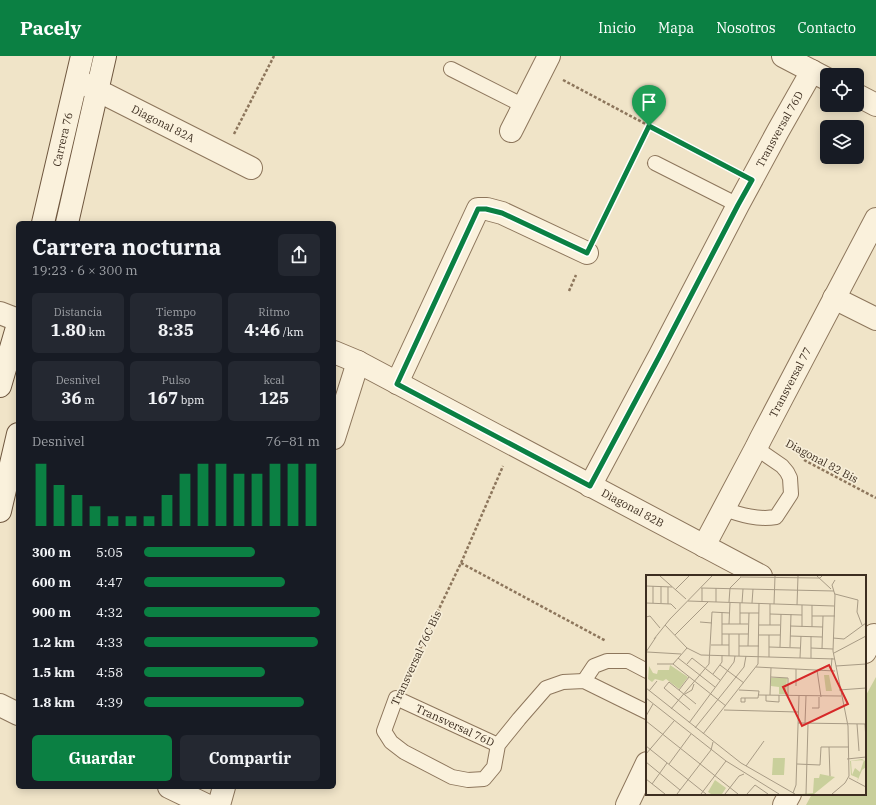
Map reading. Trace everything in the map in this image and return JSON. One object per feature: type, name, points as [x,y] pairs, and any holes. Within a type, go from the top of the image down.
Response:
[{"type":"street","name":"Carrera 76","points":[[43,221],[82,56]]},
{"type":"street","name":"Carrera 76","points":[[67,221],[105,56]]},
{"type":"street","points":[[783,56],[819,75]]},
{"type":"street","points":[[511,131],[546,63]]},
{"type":"street","name":"Transversal 76D","points":[[590,486],[778,131],[819,75]]},
{"type":"street","name":"Diagonal 82A","points":[[76,79],[251,168]]},
{"type":"street","points":[[864,99],[876,105]]},
{"type":"street","points":[[397,384],[478,209],[486,209],[502,213],[587,253]]},
{"type":"street","name":"Transversal 77","points":[[704,546],[876,219]]},
{"type":"street","points":[[834,298],[876,319]]},
{"type":"street","points":[[0,313],[16,319]]},
{"type":"street","points":[[0,386],[16,331]]},
{"type":"street","name":"Diagonal 82B","points":[[336,353],[358,362],[759,575]]},
{"type":"street","points":[[336,432],[358,362]]},
{"type":"street","points":[[0,511],[16,443]]},
{"type":"street","points":[[0,706],[16,713]]},
{"type":"street","points":[[627,805],[646,765]]},
{"type":"street","points":[[173,789],[206,805]]},
{"type":"street","points":[[219,805],[223,789]]},
{"type":"street","points":[[784,805],[789,795]]},
{"type":"lane","points":[[451,69],[524,106]]},
{"type":"lane","points":[[656,163],[738,205]]},
{"type":"lane","points":[[724,510],[749,517],[767,519],[776,517],[791,494],[790,478],[787,472],[782,466],[756,448]]},
{"type":"lane","points":[[646,670],[628,661],[608,661],[594,666],[584,682],[646,712]]},
{"type":"lane","name":"Transversal 76D","points":[[396,698],[498,745],[546,688],[563,682],[584,682]]},
{"type":"lane","name":"Transversal 76C Bis","points":[[396,698],[384,731],[392,742],[404,752],[452,777],[468,780],[484,779],[494,767],[498,745]]},
{"type":"path","points":[[223,154],[274,56]]},
{"type":"path","points":[[546,63],[649,126],[752,180]]},
{"type":"path","points":[[569,291],[649,126]]},
{"type":"path","name":"Transversal 76C Bis","points":[[396,698],[461,563],[513,444]]},
{"type":"path","name":"Diagonal 82 Bis","points":[[802,459],[876,498]]},
{"type":"path","points":[[461,563],[612,644]]},
{"type":"green space","points":[[876,677],[876,805],[806,805],[811,795],[866,795],[866,695]]},
{"type":"route","points":[[649,126],[752,180],[590,486],[397,384],[478,209],[486,209],[502,213],[587,253],[649,126]]}]
